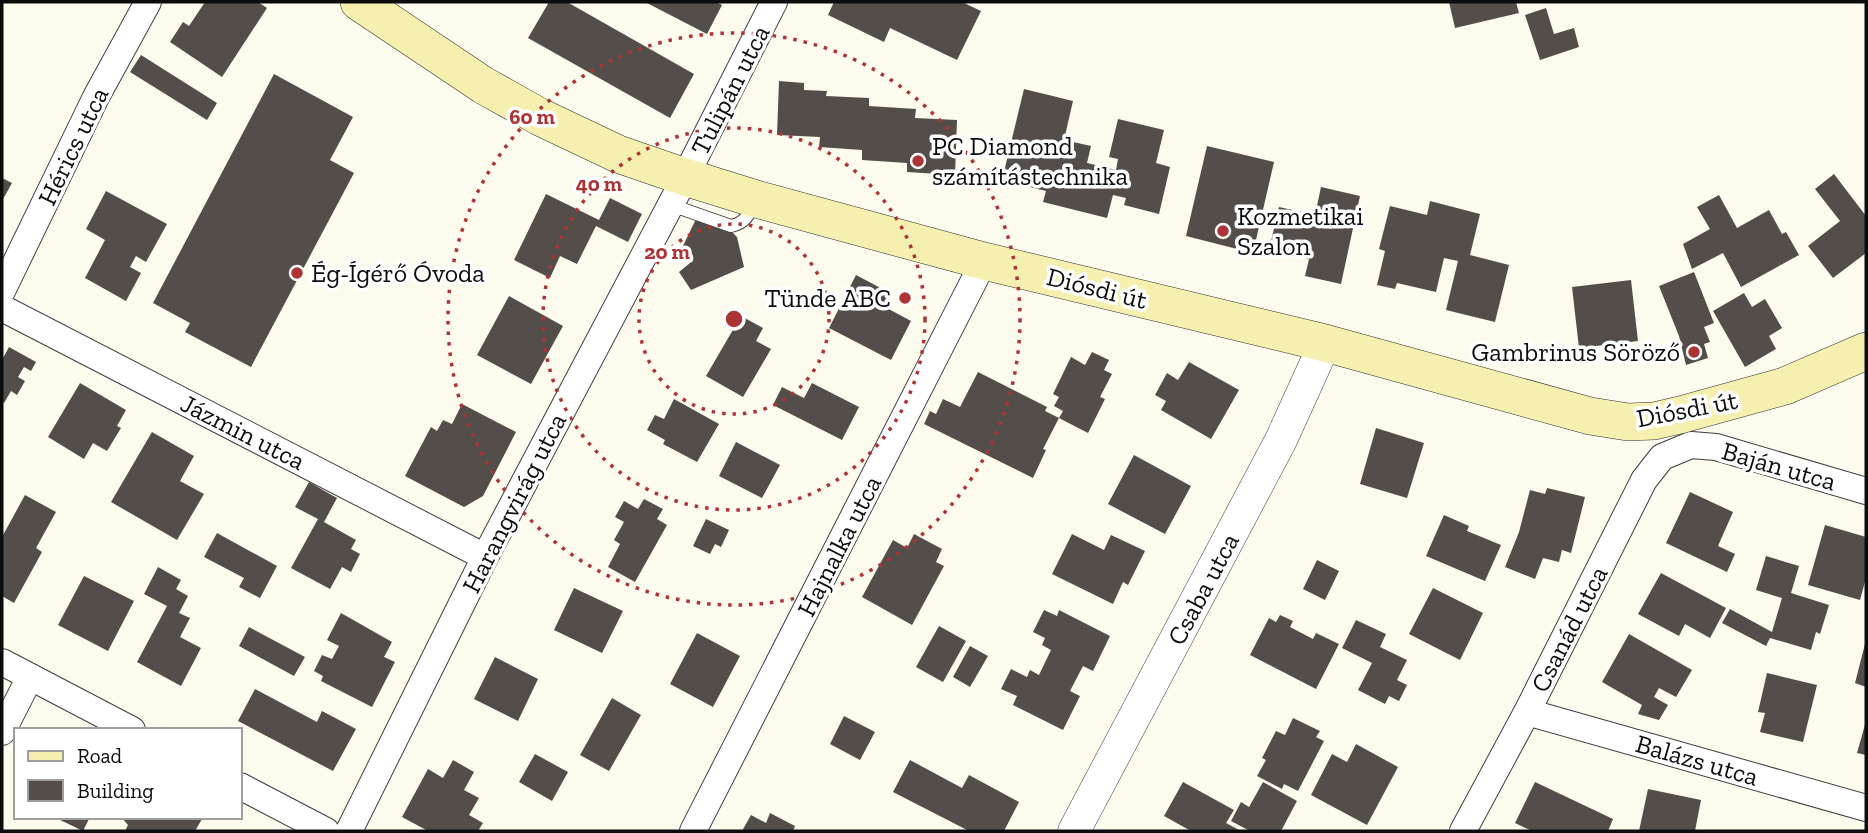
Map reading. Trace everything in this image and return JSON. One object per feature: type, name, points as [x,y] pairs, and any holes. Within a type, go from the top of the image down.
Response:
[{"type":"main road","name":"Diósdi út","points":[[359,2],[483,85],[540,117],[618,154],[678,191],[756,199],[984,261],[1325,343],[1590,416],[1628,422],[1654,421],[1785,386],[1866,351]]},
{"type":"street","name":"Hérics utca","points":[[2,291],[96,97],[148,2]]},
{"type":"street","name":"Tulipán utca","points":[[678,191],[774,2]]},
{"type":"street","name":"Harangvirág utca","points":[[349,831],[485,557],[678,191]]},
{"type":"street","name":"Hajnalka utca","points":[[693,831],[984,261]]},
{"type":"street","name":"Jázmin utca","points":[[2,307],[485,557]]},
{"type":"street","name":"Csaba utca","points":[[1074,831],[1281,440],[1325,343]]},
{"type":"street","name":"Baján utca","points":[[1691,445],[1716,447],[1866,491]]},
{"type":"street","name":"Csanád utca","points":[[1463,831],[1527,712],[1644,480],[1662,457],[1691,445]]},
{"type":"street","points":[[2,662],[128,728]]},
{"type":"street","points":[[2,732],[30,677]]},
{"type":"street","name":"Balázs utca","points":[[1527,712],[1866,808]]},
{"type":"street","points":[[242,787],[326,831]]},
{"type":"building","points":[[205,2],[258,2],[267,8],[222,77],[170,42],[183,22],[189,26]]},
{"type":"building","points":[[549,2],[567,2],[694,74],[670,118],[528,38]]},
{"type":"building","points":[[645,2],[716,2],[722,5],[707,34]]},
{"type":"building","points":[[834,2],[962,2],[981,11],[957,60],[890,28],[884,42],[828,15]]},
{"type":"building","points":[[1449,2],[1516,2],[1519,13],[1455,28]]},
{"type":"building","points":[[1546,8],[1554,34],[1574,28],[1579,47],[1540,60],[1525,15]]},
{"type":"building","points":[[141,55],[217,103],[207,120],[130,72]]},
{"type":"building","points":[[274,74],[353,117],[330,160],[354,173],[251,367],[185,332],[190,323],[153,303]]},
{"type":"building","points":[[779,81],[804,83],[804,90],[827,91],[826,96],[869,98],[869,106],[916,109],[915,118],[957,120],[955,175],[907,172],[907,163],[862,160],[862,150],[819,147],[820,137],[777,135]]},
{"type":"building","points":[[1024,89],[1073,101],[1064,140],[1091,146],[1087,163],[1116,170],[1118,159],[1109,157],[1118,119],[1164,130],[1156,163],[1170,167],[1159,214],[1124,205],[1126,198],[1113,195],[1107,218],[1043,202],[1046,191],[1002,180]]},
{"type":"building","points":[[1207,146],[1274,162],[1253,253],[1186,236]]},
{"type":"building","points":[[1834,174],[1866,216],[1866,253],[1833,278],[1808,246],[1840,221],[1815,189]]},
{"type":"building","points":[[2,178],[12,183],[2,201]]},
{"type":"building","points":[[1321,187],[1360,196],[1341,284],[1305,276],[1309,259],[1269,250],[1279,207],[1315,215]]},
{"type":"building","points":[[106,191],[167,224],[146,262],[136,256],[130,267],[141,273],[126,301],[85,278],[105,240],[86,229]]},
{"type":"building","points":[[546,194],[599,220],[610,198],[642,214],[628,242],[596,226],[577,264],[560,256],[550,278],[514,260]]},
{"type":"building","points":[[1719,195],[1737,228],[1769,210],[1782,234],[1786,232],[1799,255],[1741,287],[1723,253],[1692,269],[1683,244],[1710,229],[1697,207]]},
{"type":"building","points":[[1430,201],[1480,214],[1470,255],[1509,265],[1495,322],[1446,310],[1458,261],[1444,258],[1436,292],[1397,283],[1395,289],[1377,285],[1385,251],[1379,249],[1390,206],[1427,215]]},
{"type":"building","points":[[696,219],[731,231],[737,237],[744,267],[691,290],[679,272],[690,263],[681,250]]},
{"type":"building","points":[[1694,272],[1714,323],[1704,327],[1710,342],[1704,344],[1708,358],[1686,365],[1679,336],[1659,286]]},
{"type":"building","points":[[856,275],[892,294],[885,307],[911,321],[891,360],[829,328]]},
{"type":"building","points":[[1631,280],[1638,341],[1579,348],[1572,287]]},
{"type":"building","points":[[1744,293],[1752,307],[1765,299],[1782,328],[1769,336],[1776,349],[1745,367],[1713,311]]},
{"type":"building","points":[[509,296],[563,326],[531,384],[477,355]]},
{"type":"building","points":[[741,316],[763,328],[756,341],[771,349],[743,397],[706,376]]},
{"type":"building","points":[[9,347],[36,362],[31,371],[24,367],[18,377],[25,381],[17,395],[11,391],[4,403],[2,360]]},
{"type":"building","points":[[1092,352],[1109,360],[1104,370],[1112,374],[1100,397],[1105,399],[1088,433],[1059,418],[1063,411],[1054,406],[1059,397],[1053,394],[1071,357],[1085,365]]},
{"type":"building","points":[[1189,362],[1239,390],[1211,439],[1161,410],[1166,401],[1155,395],[1167,373],[1178,380]]},
{"type":"building","points":[[978,372],[1047,407],[1045,411],[1059,418],[1043,449],[1046,450],[1033,478],[924,424],[930,411],[936,414],[943,399],[960,407]]},
{"type":"building","points":[[80,383],[126,410],[117,426],[121,428],[107,451],[93,443],[84,459],[48,437]]},
{"type":"building","points":[[812,383],[859,407],[842,440],[773,405],[782,387],[804,398]]},
{"type":"building","points":[[674,399],[719,424],[697,462],[663,444],[665,440],[647,430],[655,415],[664,419]]},
{"type":"building","points":[[462,404],[516,432],[483,496],[464,507],[405,476],[431,427],[437,431],[443,420],[452,424]]},
{"type":"building","points":[[1376,428],[1424,443],[1407,498],[1360,484]]},
{"type":"building","points":[[152,432],[194,456],[180,481],[204,494],[177,540],[111,502]]},
{"type":"building","points":[[736,442],[780,465],[762,498],[719,476]]},
{"type":"building","points":[[1134,455],[1191,486],[1165,534],[1108,504]]},
{"type":"building","points":[[309,482],[337,498],[324,522],[356,540],[351,549],[360,554],[351,572],[342,567],[330,589],[291,568],[318,519],[295,507]]},
{"type":"building","points":[[1547,488],[1585,497],[1571,553],[1562,550],[1559,562],[1543,558],[1535,579],[1505,567],[1519,532],[1530,490],[1545,494]]},
{"type":"building","points":[[1690,492],[1733,512],[1718,546],[1735,554],[1727,572],[1666,543]]},
{"type":"building","points":[[25,495],[56,512],[36,548],[42,552],[14,603],[2,596],[2,537]]},
{"type":"building","points":[[644,499],[663,509],[657,519],[667,525],[635,582],[608,567],[620,544],[614,540],[624,522],[615,517],[624,501],[638,509]]},
{"type":"building","points":[[1444,515],[1469,526],[1467,531],[1501,545],[1485,581],[1426,556]]},
{"type":"building","points":[[706,519],[729,530],[721,547],[715,544],[710,554],[693,546]]},
{"type":"building","points":[[1825,525],[1866,537],[1866,578],[1860,600],[1808,585]]},
{"type":"building","points":[[217,533],[277,566],[260,598],[239,587],[244,578],[204,557]]},
{"type":"building","points":[[914,534],[942,549],[936,562],[944,566],[912,625],[862,597],[893,540],[907,548]]},
{"type":"building","points":[[1072,534],[1104,550],[1111,535],[1145,551],[1128,585],[1123,582],[1113,604],[1052,574]]},
{"type":"building","points":[[1766,556],[1799,566],[1791,593],[1829,605],[1820,634],[1816,632],[1811,650],[1770,638],[1766,646],[1722,623],[1730,609],[1772,632],[1782,598],[1756,590]]},
{"type":"building","points":[[1317,560],[1339,571],[1325,600],[1303,589]]},
{"type":"building","points":[[158,567],[181,580],[176,589],[188,596],[179,613],[190,618],[180,637],[201,648],[181,686],[137,662],[167,606],[144,594]]},
{"type":"building","points":[[1661,573],[1726,608],[1710,638],[1685,624],[1679,636],[1638,614]]},
{"type":"building","points":[[84,576],[134,601],[108,651],[58,625]]},
{"type":"building","points":[[574,588],[623,611],[602,653],[554,630]]},
{"type":"building","points":[[1433,588],[1483,613],[1460,660],[1409,634]]},
{"type":"building","points":[[1044,610],[1057,616],[1059,610],[1110,636],[1093,671],[1083,666],[1070,691],[1080,696],[1063,730],[1013,705],[1017,696],[1001,689],[1011,669],[1027,677],[1030,670],[1039,675],[1051,650],[1042,645],[1045,638],[1033,632]]},
{"type":"building","points":[[341,613],[392,642],[384,657],[395,662],[372,707],[321,681],[323,676],[314,671],[322,655],[332,659],[339,646],[327,640]]},
{"type":"building","points":[[1280,615],[1293,621],[1290,627],[1313,639],[1316,633],[1339,644],[1316,689],[1250,655],[1269,618],[1276,622]]},
{"type":"building","points":[[1356,620],[1386,634],[1380,647],[1407,660],[1397,680],[1407,685],[1399,701],[1389,696],[1385,704],[1358,690],[1372,663],[1342,648]]},
{"type":"building","points":[[939,626],[966,641],[943,682],[916,667]]},
{"type":"building","points":[[249,627],[305,657],[294,676],[239,646]]},
{"type":"building","points":[[697,633],[740,656],[713,707],[670,684]]},
{"type":"building","points":[[1629,634],[1692,670],[1676,697],[1659,688],[1654,697],[1668,705],[1659,720],[1638,714],[1642,705],[1602,682]]},
{"type":"building","points":[[1866,644],[1866,687],[1855,683]]},
{"type":"building","points":[[970,646],[988,656],[970,687],[953,677]]},
{"type":"building","points":[[495,657],[538,679],[518,721],[474,699]]},
{"type":"building","points":[[1767,673],[1817,685],[1803,742],[1760,732],[1765,713],[1758,712]]},
{"type":"building","points":[[255,689],[317,722],[322,711],[356,729],[333,771],[238,721]]},
{"type":"building","points":[[612,698],[641,715],[609,771],[580,755]]},
{"type":"building","points":[[844,716],[875,732],[860,760],[830,744]]},
{"type":"building","points":[[1293,718],[1320,731],[1316,737],[1324,741],[1298,791],[1284,784],[1282,789],[1257,776],[1266,760],[1262,758],[1276,731],[1285,735]]},
{"type":"building","points":[[1866,721],[1866,755],[1857,753]]},
{"type":"building","points":[[1356,744],[1398,767],[1367,825],[1311,795],[1332,754],[1347,762]]},
{"type":"building","points":[[535,754],[568,772],[552,801],[519,782]]},
{"type":"building","points":[[453,760],[474,772],[464,790],[479,798],[469,815],[483,823],[478,831],[428,831],[402,817],[428,769],[443,778]]},
{"type":"building","points":[[910,760],[962,788],[969,775],[1019,802],[1004,831],[969,831],[893,792]]},
{"type":"building","points":[[1183,782],[1234,810],[1226,823],[1241,831],[1191,831],[1164,816]]},
{"type":"building","points":[[1263,782],[1297,801],[1281,831],[1250,831],[1231,821],[1241,802],[1249,807]]},
{"type":"building","points":[[1535,782],[1613,819],[1608,831],[1532,831],[1515,823]]},
{"type":"building","points":[[1648,789],[1701,800],[1695,831],[1639,831]]},
{"type":"building","points":[[770,813],[795,826],[793,831],[742,831],[751,815],[766,823]]},
{"type":"building","points":[[58,819],[89,819],[83,831]]},
{"type":"building","points":[[123,819],[202,819],[195,831],[125,831],[128,825]]},
{"type":"place","name":"PC Diamond számítástechnika","points":[[918,161]]},
{"type":"place","name":"Kozmetikai Szalon","points":[[1223,231]]},
{"type":"place","name":"Ég-Ígérő Óvoda","points":[[297,273]]},
{"type":"place","name":"Tünde ABC","points":[[905,298]]},
{"type":"place","name":"Gambrinus Söröző","points":[[1694,352]]}]
